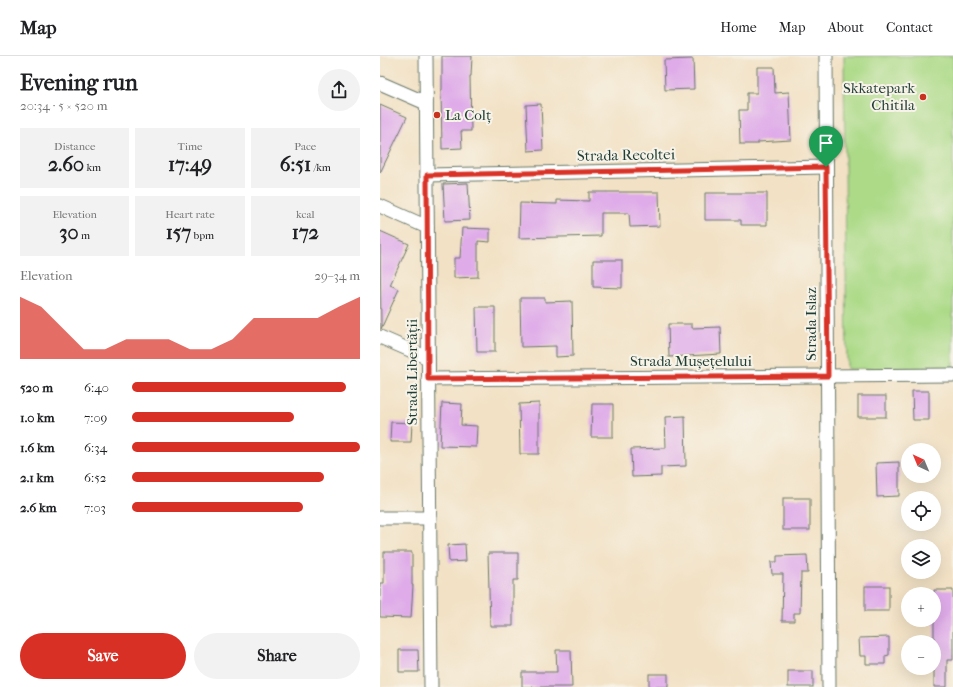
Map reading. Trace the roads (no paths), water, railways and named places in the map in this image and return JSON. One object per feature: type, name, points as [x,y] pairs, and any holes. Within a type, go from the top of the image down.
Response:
[{"type":"street","name":"Strada Libertății","points":[[426,56],[431,687]]},
{"type":"street","name":"Strada Islaz","points":[[826,56],[829,687]]},
{"type":"street","points":[[380,83],[426,103]]},
{"type":"street","name":"Strada Recoltei","points":[[427,175],[826,167]]},
{"type":"street","points":[[380,206],[427,227]]},
{"type":"street","points":[[380,337],[428,358]]},
{"type":"street","name":"Strada Mușețelului","points":[[428,379],[953,375]]},
{"type":"street","points":[[380,518],[430,518]]},
{"type":"place","name":"Skkatepark Chitila","points":[[923,97]]},
{"type":"place","name":"La Colț","points":[[437,115]]}]
